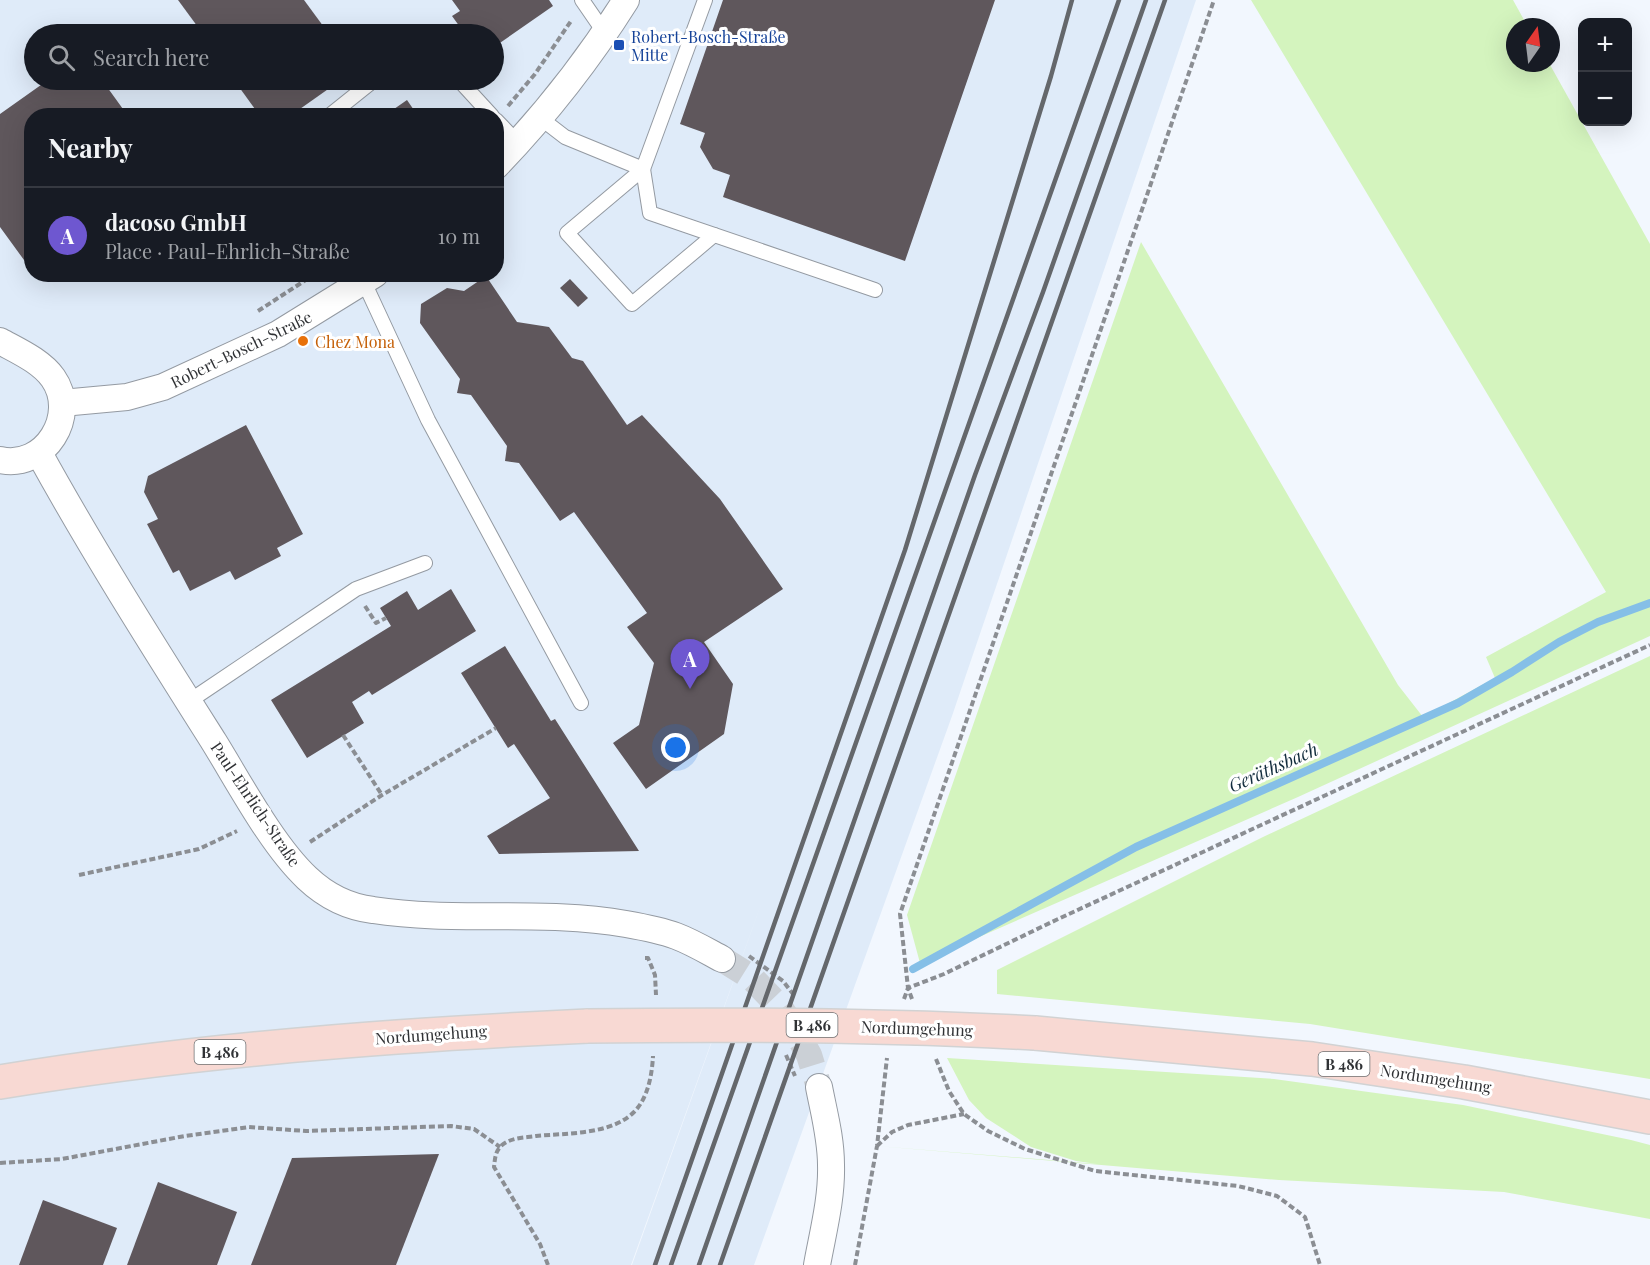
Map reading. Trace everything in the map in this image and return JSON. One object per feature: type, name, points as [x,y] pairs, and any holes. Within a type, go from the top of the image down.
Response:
[{"type":"main road","name":"Nordumgehung","points":[[0,1082],[296,1043],[442,1032],[588,1026],[732,1024],[944,1028],[1035,1033],[1312,1059],[1464,1082],[1650,1117]]},
{"type":"street","points":[[504,158],[539,117],[626,0]]},
{"type":"street","name":"Robert-Bosch-Straße","points":[[62,403],[127,397],[163,387],[278,334],[362,282]]},
{"type":"street","points":[[0,341],[47,371],[59,389],[62,403],[57,429],[47,446],[39,453],[14,461],[0,460]]},
{"type":"street","name":"Paul-Ehrlich-Straße","points":[[39,453],[186,698],[262,819],[288,857],[307,878],[328,894],[348,904],[370,910],[408,914],[595,918],[644,927],[675,936],[722,959]]},
{"type":"street","points":[[817,1265],[830,1200],[831,1166],[829,1133],[819,1087]]},
{"type":"lane","points":[[705,0],[643,169],[650,213],[874,290]]},
{"type":"lane","points":[[583,1],[604,32]]},
{"type":"lane","points":[[339,108],[362,90]]},
{"type":"lane","points":[[470,90],[490,108]]},
{"type":"lane","points":[[539,117],[565,137],[643,169]]},
{"type":"lane","points":[[504,123],[518,143]]},
{"type":"lane","points":[[643,169],[567,233],[632,304],[714,235]]},
{"type":"lane","points":[[371,282],[429,420],[581,703]]},
{"type":"lane","points":[[186,698],[194,698],[356,589],[425,563]]},
{"type":"path","points":[[916,1008],[908,988],[900,914],[1214,0]]},
{"type":"path","points":[[504,108],[535,74],[583,1]]},
{"type":"path","points":[[255,313],[303,282]]},
{"type":"path","points":[[356,589],[376,623],[386,618]]},
{"type":"path","points":[[908,988],[944,974],[1650,645]]},
{"type":"path","points":[[288,857],[382,795],[496,728]]},
{"type":"path","points":[[343,735],[382,795]]},
{"type":"path","points":[[79,875],[199,849],[262,819]]},
{"type":"path","points":[[901,1010],[908,988]]},
{"type":"path","points":[[932,1050],[948,1091],[964,1114],[988,1131],[1025,1149],[1095,1171],[1238,1186],[1276,1196],[1305,1217],[1320,1265]]},
{"type":"path","points":[[855,1265],[877,1146],[885,1065],[889,1054]]},
{"type":"path","points":[[877,1146],[892,1132],[908,1125],[964,1114]]},
{"type":"path","points":[[0,1163],[62,1159],[185,1136],[249,1127],[306,1131],[451,1126],[474,1129],[500,1147]]},
{"type":"shaded area","points":[[0,0],[1196,0],[952,716],[754,1265],[632,1265],[764,896],[631,1265],[0,1265]]},
{"type":"green space","points":[[1251,0],[1513,0],[1523,18],[1506,18],[1506,72],[1554,72],[1578,115],[1578,126],[1584,126],[1650,244],[1650,636],[1298,797],[920,963],[907,915],[1141,242],[1398,685],[1423,717],[1495,678],[1486,657],[1606,592]]},
{"type":"green space","points":[[1650,656],[1650,1079],[1310,1024],[997,994],[997,970],[1263,837]]},
{"type":"green space","points":[[947,1058],[1274,1079],[1463,1105],[1631,1140],[1650,1145],[1650,1219],[1504,1192],[1279,1180],[877,1146],[1097,1164],[1076,1161],[1031,1147],[986,1118],[969,1100]]},
{"type":"building","points":[[178,0],[304,0],[322,24],[196,24]]},
{"type":"building","points":[[452,0],[549,0],[553,6],[504,40],[504,24],[458,24],[452,16],[460,11]]},
{"type":"building","points":[[723,0],[995,0],[905,261],[723,197],[730,175],[713,169],[700,147],[705,133],[680,124]]},
{"type":"building","points":[[34,90],[109,90],[122,108],[24,108],[24,260],[0,227],[0,114]]},
{"type":"building","points":[[241,90],[327,90],[301,108],[254,108]]},
{"type":"building","points":[[407,100],[412,108],[396,108]]},
{"type":"building","points":[[570,279],[588,298],[578,307],[560,288]]},
{"type":"building","points":[[477,282],[490,282],[517,322],[549,327],[572,358],[583,361],[627,425],[642,415],[720,499],[783,589],[704,642],[733,684],[724,734],[646,789],[613,743],[639,725],[654,663],[627,627],[647,613],[574,512],[560,521],[519,463],[505,461],[507,446],[471,395],[457,393],[460,379],[420,323],[421,304],[447,288],[464,291]]},
{"type":"building","points":[[246,425],[303,534],[277,548],[281,556],[235,580],[230,571],[190,591],[179,570],[173,573],[147,524],[158,519],[144,492],[148,476]]},
{"type":"building","points":[[451,589],[476,631],[372,695],[369,691],[352,702],[364,723],[307,758],[271,700],[391,626],[380,608],[407,591],[418,610]]},
{"type":"building","points":[[505,646],[551,721],[555,719],[639,851],[499,854],[487,836],[550,798],[514,744],[508,748],[461,673]]},
{"type":"building","points":[[439,1154],[396,1265],[251,1265],[292,1158]]},
{"type":"building","points":[[158,1182],[237,1212],[217,1265],[127,1265]]},
{"type":"building","points":[[43,1200],[117,1228],[103,1265],[19,1265]]},
{"type":"waterway","name":"Geräthsbach","points":[[913,969],[1136,847],[1458,703],[1559,642],[1598,622],[1650,603]]},
{"type":"tunnel","points":[[722,959],[751,977],[779,1006],[809,1055],[819,1087]]},
{"type":"railway","points":[[655,1265],[905,550],[1051,76],[1072,0]]},
{"type":"railway","points":[[671,1265],[1119,0]]},
{"type":"railway","points":[[699,1265],[975,475],[1043,292],[1146,0]]},
{"type":"railway","points":[[720,1265],[1165,0]]},
{"type":"place","name":"Robert-Bosch-Straße Mitte","points":[[619,45]]},
{"type":"place","name":"Chez Mona","points":[[303,341]]},
{"type":"place","name":"dacoso GmbH","points":[[690,689]]}]
